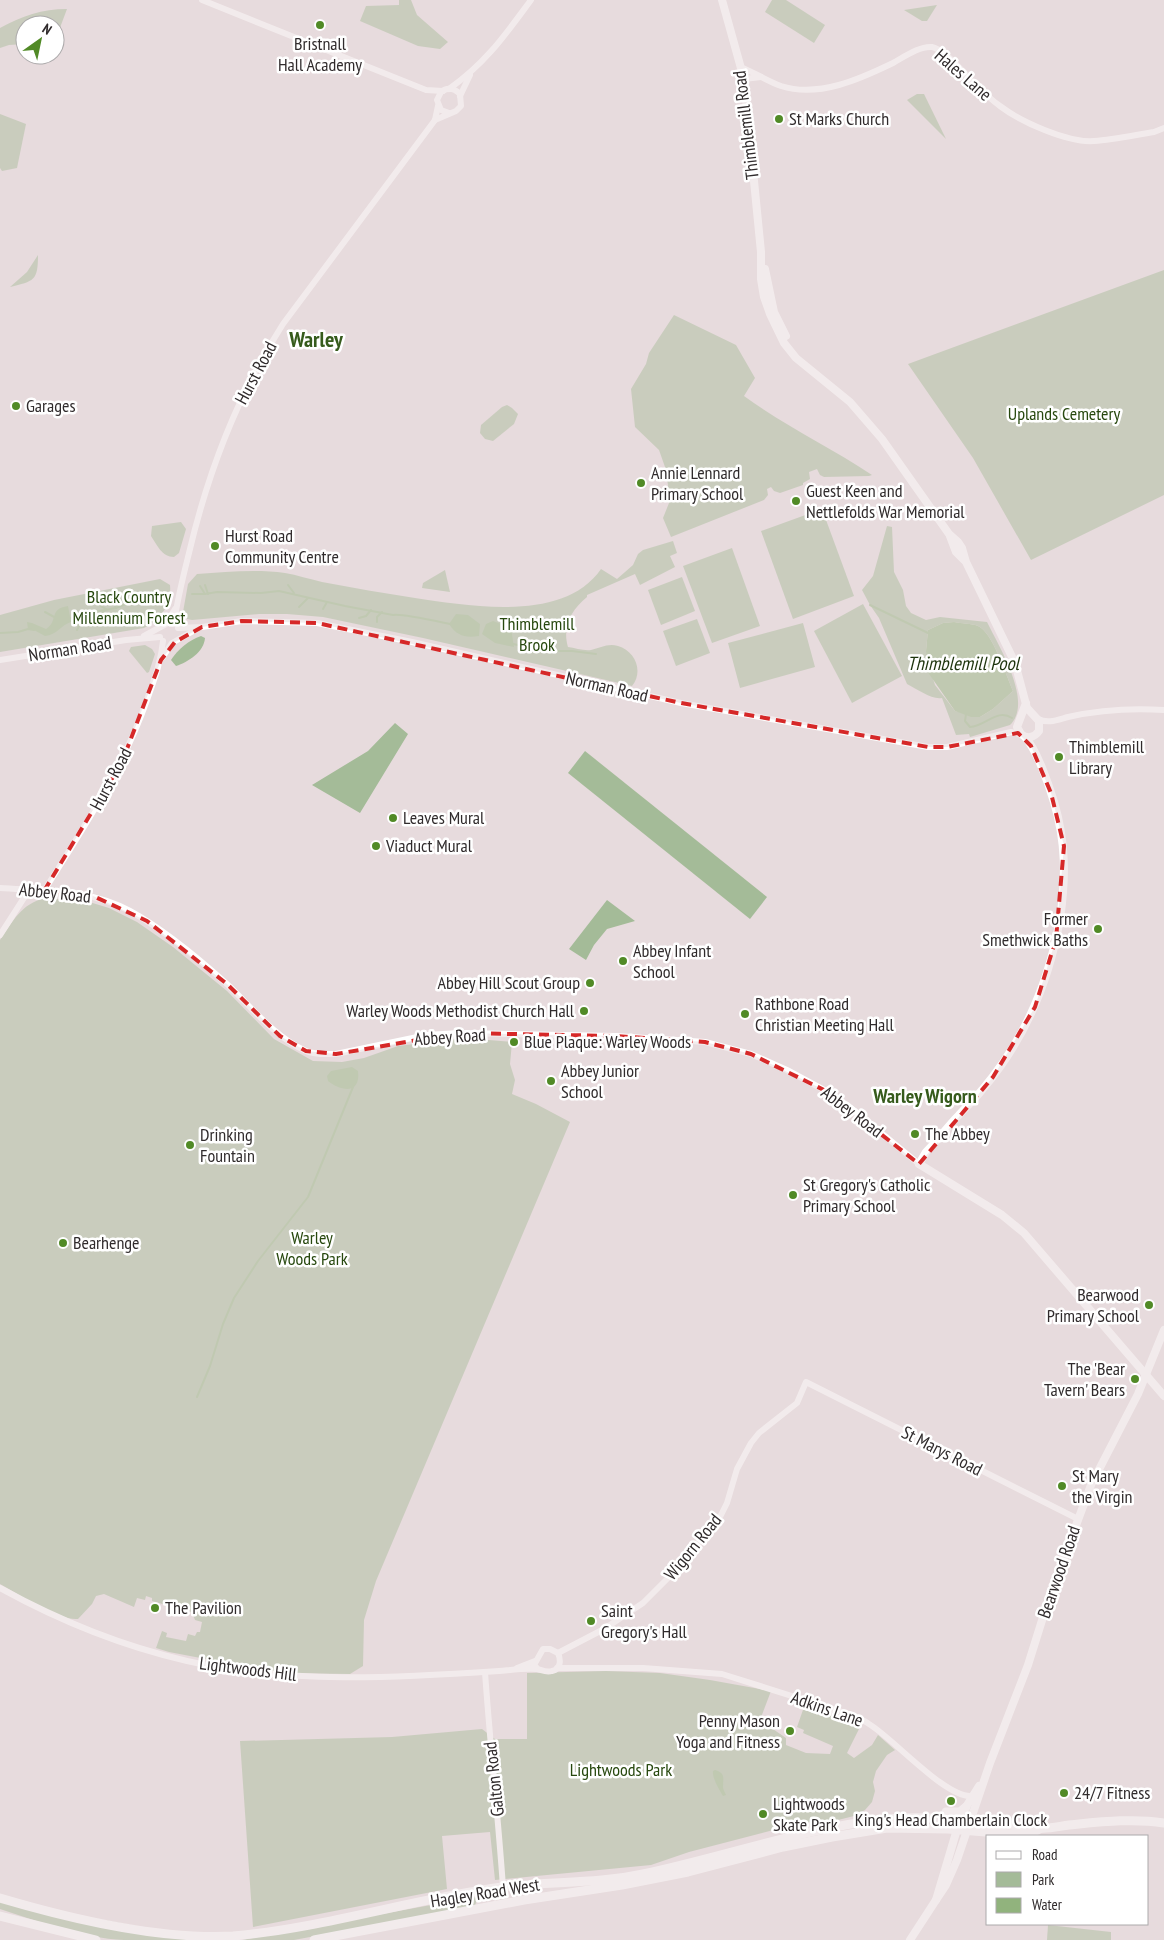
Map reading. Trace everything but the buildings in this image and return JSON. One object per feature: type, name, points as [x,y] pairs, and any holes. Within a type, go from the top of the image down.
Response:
[{"type":"highway","points":[[919,1817],[940,1812],[956,1813],[966,1807]]},
{"type":"highway","name":"Hagley Road West","points":[[314,1940],[524,1900],[622,1885],[828,1829],[885,1819],[919,1817],[959,1824],[968,1831],[1018,1834],[1032,1833],[1041,1828]]},
{"type":"highway","name":"Hagley Road West","points":[[0,1898],[80,1919],[142,1931],[195,1936],[231,1936],[272,1931],[503,1887],[640,1875],[887,1828],[959,1824],[970,1820],[1041,1828]]},
{"type":"highway","points":[[1041,1828],[1130,1821],[1164,1822]]},
{"type":"highway","points":[[503,1887],[504,1893],[508,1897],[524,1900]]},
{"type":"highway","points":[[474,1892],[481,1897],[481,1901],[474,1909]]},
{"type":"highway","points":[[0,1916],[96,1940]]},
{"type":"main road","name":"Thimblemill Road","points":[[722,0],[744,79],[761,252],[774,312],[787,339],[804,364],[850,402],[881,438],[949,534],[962,548],[966,562],[1015,664],[1026,704],[1036,718]]},
{"type":"main road","points":[[1026,704],[1018,724],[1031,746],[1051,793],[1060,822],[1064,846],[1064,885],[1053,957],[1046,980],[1023,1030],[993,1077],[926,1152],[919,1164],[1002,1215],[1024,1233],[1164,1396]]},
{"type":"main road","points":[[1022,717],[1028,714],[1036,718],[1040,724],[1031,746]]},
{"type":"main road","points":[[1023,735],[1037,733]]},
{"type":"main road","name":"Bearwood Road","points":[[936,1900],[949,1878],[968,1831],[990,1763],[1028,1665],[1091,1485],[1146,1375],[1164,1330]]},
{"type":"main road","name":"Bearwood Road","points":[[936,1900],[959,1824],[990,1763]]},
{"type":"main road","points":[[910,1940],[936,1900]]},
{"type":"street","points":[[202,0],[426,90],[457,91],[462,101],[460,108],[449,113],[443,111],[426,90]]},
{"type":"street","points":[[438,103],[446,90],[471,73],[501,40],[531,0]]},
{"type":"street","name":"Hales Lane","points":[[740,66],[780,85],[794,89],[832,87],[865,76],[921,49],[932,47],[945,54],[999,106],[1017,117],[1052,133],[1070,139],[1093,141],[1154,132],[1164,128]]},
{"type":"street","points":[[460,96],[471,73]]},
{"type":"street","name":"Hales Lane","points":[[744,79],[763,77]]},
{"type":"street","name":"Hurst Road","points":[[176,626],[176,608],[197,518],[241,398],[262,357],[283,324],[434,120],[438,103]]},
{"type":"street","name":"Hurst Road","points":[[434,120],[449,113]]},
{"type":"street","name":"Hurst Road","points":[[163,626],[176,608]]},
{"type":"street","name":"Norman Road","points":[[176,626],[202,627],[242,621],[317,623],[404,640],[681,704],[928,747],[947,747],[1011,732],[1023,735]]},
{"type":"street","points":[[163,626],[176,626],[180,633],[178,639],[172,643],[162,639],[163,626]]},
{"type":"street","name":"Norman Road","points":[[141,638],[163,626]]},
{"type":"street","name":"Norman Road","points":[[178,639],[202,627]]},
{"type":"street","name":"Norman Road","points":[[0,660],[141,638],[162,639]]},
{"type":"street","name":"Hurst Road","points":[[161,660],[162,639]]},
{"type":"street","name":"Hurst Road","points":[[44,891],[99,804],[122,762],[143,712],[161,660],[172,643]]},
{"type":"street","points":[[1036,718],[1048,722],[1087,713],[1112,710],[1164,710]]},
{"type":"street","points":[[1037,733],[1048,722]]},
{"type":"street","points":[[1011,732],[1018,724]]},
{"type":"street","name":"Abbey Road","points":[[0,888],[91,896],[129,910],[147,921],[227,984],[280,1036],[306,1051],[336,1054],[427,1036],[459,1033],[616,1036],[704,1042],[751,1054],[787,1070],[826,1091],[851,1108],[919,1164]]},
{"type":"street","points":[[0,935],[29,890]]},
{"type":"street","name":"St Marys Road","points":[[806,1382],[1078,1519]]},
{"type":"street","name":"Wigorn Road","points":[[558,1653],[620,1619],[643,1603],[669,1577],[720,1515],[727,1502],[737,1469],[751,1443],[759,1433],[797,1403],[806,1382]]},
{"type":"street","name":"Lightwoods Hill","points":[[0,1588],[64,1620],[117,1640],[187,1661],[272,1675],[370,1678],[538,1670]]},
{"type":"street","points":[[543,1649],[550,1649],[558,1653],[560,1658],[558,1668],[552,1672],[538,1670],[534,1665],[535,1661],[543,1649]]},
{"type":"street","name":"Lightwoods Hill","points":[[511,1670],[535,1661]]},
{"type":"street","name":"Adkins Lane","points":[[558,1668],[625,1668],[722,1674],[799,1700],[852,1715],[869,1724],[936,1779],[963,1796],[973,1796]]},
{"type":"street","name":"Galton Road","points":[[485,1672],[490,1743],[498,1809],[503,1887]]},
{"type":"highlighted area","points":[[242,621],[317,623],[681,703],[928,747],[947,747],[1018,733],[1031,746],[1051,793],[1064,846],[1056,939],[1035,1007],[993,1077],[919,1164],[826,1091],[751,1054],[705,1042],[616,1036],[459,1033],[336,1054],[306,1051],[280,1036],[227,984],[147,921],[91,895],[44,891],[122,762],[161,660],[175,642],[202,627]]},
{"type":"green space","points":[[399,0],[411,0],[417,15],[448,42],[440,49],[418,46],[360,21],[366,6],[399,5]]},
{"type":"green space","points":[[772,0],[786,0],[825,25],[814,43],[765,12]]},
{"type":"green space","points":[[937,5],[927,21],[922,21],[904,10]]},
{"type":"green space","points":[[67,9],[65,15],[29,15],[32,14],[49,10]]},
{"type":"green space","points":[[15,20],[15,45],[0,48],[0,28]]},
{"type":"green space","points":[[917,94],[924,94],[946,139],[907,100]]},
{"type":"green space","points":[[0,114],[26,124],[17,168],[2,171],[0,168]]},
{"type":"green space","points":[[38,255],[37,270],[33,278],[10,287],[27,272]]},
{"type":"green space","name":"Uplands Cemetery","points":[[1164,270],[1164,495],[1031,560],[973,458],[908,364]]},
{"type":"green space","points":[[674,315],[736,345],[755,378],[744,396],[775,417],[872,475],[824,477],[820,475],[817,469],[809,472],[810,479],[803,483],[803,485],[780,493],[774,491],[771,487],[767,489],[768,495],[764,500],[671,537],[663,518],[669,503],[665,467],[659,450],[635,427],[631,389],[646,364],[649,353]]},
{"type":"green space","points":[[507,405],[518,414],[514,424],[493,441],[485,439],[480,433],[481,425]]},
{"type":"green space","points":[[822,509],[854,596],[793,619],[761,531]]},
{"type":"green space","points":[[181,522],[186,529],[179,553],[174,557],[166,555],[160,550],[151,536],[152,526]]},
{"type":"green space","points":[[887,526],[892,527],[894,572],[903,590],[906,606],[911,613],[926,620],[940,617],[987,622],[1012,674],[1016,688],[1018,702],[1016,715],[1010,725],[970,737],[969,734],[956,735],[942,698],[929,696],[907,684],[879,618],[862,590],[873,576]],"holes":[[[954,622],[978,626],[989,636],[1013,691],[993,709],[980,717],[955,711],[935,685],[927,660],[928,630],[943,623]]]},
{"type":"green space","name":"Thimblemill Brook","points":[[673,541],[677,553],[670,556],[675,567],[640,585],[635,574],[587,595],[572,613],[567,626],[566,640],[568,647],[591,650],[614,645],[629,652],[636,662],[637,668],[636,680],[632,686],[323,617],[259,614],[192,620],[187,619],[183,612],[188,584],[197,574],[241,571],[285,573],[322,582],[415,598],[488,607],[515,607],[540,604],[564,597],[585,586],[601,569],[617,579],[633,565],[638,554],[643,550]]},
{"type":"green space","points":[[732,548],[760,626],[712,643],[683,566]]},
{"type":"green space","points":[[445,570],[450,592],[422,588],[423,583]]},
{"type":"green space","points":[[682,577],[695,611],[661,625],[648,590]]},
{"type":"green space","name":"Black Country Millennium Forest","points":[[160,579],[170,585],[167,605],[156,620],[144,628],[0,652],[0,615],[54,600]]},
{"type":"green space","points":[[863,604],[902,676],[852,703],[814,631]]},
{"type":"green space","points":[[697,619],[710,653],[676,666],[663,631]]},
{"type":"green space","points":[[803,623],[815,667],[740,688],[728,643]]},
{"type":"green space","points":[[201,636],[205,638],[199,652],[176,666],[171,660],[177,652],[188,642]]},
{"type":"green space","points":[[145,645],[152,649],[155,654],[147,673],[129,651],[131,647]]},
{"type":"green space","points":[[395,723],[408,734],[360,813],[312,785],[368,751]]},
{"type":"green space","points":[[585,751],[767,897],[750,919],[568,773]]},
{"type":"green space","name":"Warley Woods Park","points":[[45,898],[86,901],[109,908],[137,922],[173,947],[227,991],[274,1039],[313,1061],[342,1062],[364,1058],[398,1046],[464,1038],[512,1042],[510,1064],[515,1080],[512,1094],[570,1122],[376,1581],[364,1620],[363,1666],[350,1674],[279,1673],[156,1648],[162,1631],[167,1633],[166,1637],[186,1641],[188,1634],[195,1636],[197,1632],[200,1632],[202,1622],[195,1620],[192,1613],[187,1609],[152,1601],[152,1598],[146,1596],[145,1600],[137,1598],[134,1607],[104,1594],[96,1596],[92,1604],[78,1619],[60,1616],[0,1584],[0,940],[18,914],[30,904]]},
{"type":"green space","points":[[607,900],[635,921],[607,929],[594,945],[586,960],[569,949]]},
{"type":"green space","name":"Lightwoods Park","points":[[606,1671],[660,1673],[771,1691],[760,1720],[786,1738],[786,1745],[806,1753],[830,1754],[833,1746],[803,1733],[804,1730],[797,1727],[804,1707],[861,1725],[847,1753],[854,1758],[872,1745],[878,1735],[895,1750],[887,1755],[876,1771],[873,1782],[875,1791],[872,1802],[865,1810],[854,1816],[838,1820],[800,1823],[689,1852],[651,1865],[495,1880],[490,1832],[442,1836],[447,1889],[253,1927],[240,1741],[392,1737],[482,1729],[495,1739],[527,1739],[527,1673]]},
{"type":"green space","points":[[474,1897],[477,1899],[475,1906],[294,1940],[242,1940]]},
{"type":"green space","points":[[0,1901],[213,1940],[108,1939],[61,1929],[0,1909]]},
{"type":"green space","points":[[1048,1925],[1111,1932],[1111,1940],[1047,1940]]},
{"type":"water","points":[[68,606],[71,622],[53,634],[45,636],[32,629],[28,629],[27,622],[46,629],[50,626],[56,612]]},
{"type":"water","points":[[456,614],[468,615],[480,624],[479,636],[470,637],[458,634],[449,624]]},
{"type":"water","points":[[493,621],[511,628],[514,647],[495,643],[482,634],[486,624]]},
{"type":"water","name":"Thimblemill Pool","points":[[954,622],[978,626],[989,636],[1013,691],[993,709],[980,717],[971,717],[955,711],[927,671],[928,630],[943,623]]},
{"type":"water","points":[[352,1067],[358,1071],[357,1084],[354,1087],[344,1089],[328,1081],[327,1076],[331,1071]]},
{"type":"water","points":[[715,1770],[719,1771],[722,1775],[723,1788],[726,1795],[723,1796],[716,1784],[713,1774]]},
{"type":"waterway","points":[[205,585],[208,594]]},
{"type":"waterway","points":[[288,585],[294,593]]},
{"type":"waterway","points":[[200,586],[205,594]]},
{"type":"waterway","name":"Thimblemill Brook","points":[[153,591],[155,598]]},
{"type":"waterway","name":"Thimblemill Brook","points":[[192,594],[279,591],[345,606],[450,624]]},
{"type":"waterway","name":"Thimblemill Brook","points":[[133,597],[141,602]]},
{"type":"waterway","name":"Thimblemill Brook","points":[[68,619],[116,608],[128,603],[142,603],[145,599],[162,598]]},
{"type":"waterway","points":[[299,607],[308,598]]},
{"type":"waterway","name":"Thimblemill Brook","points":[[92,601],[106,609],[95,621]]},
{"type":"waterway","name":"Thimblemill Brook","points":[[113,602],[116,608]]},
{"type":"waterway","name":"Thimblemill Brook","points":[[323,609],[327,602]]},
{"type":"waterway","name":"Thimblemill Brook","points":[[870,605],[928,633]]},
{"type":"waterway","points":[[359,618],[366,616],[371,610]]},
{"type":"waterway","points":[[45,612],[56,618]]},
{"type":"waterway","points":[[377,622],[377,617],[382,612]]},
{"type":"waterway","points":[[77,630],[85,615]]},
{"type":"waterway","name":"Thimblemill Brook","points":[[0,633],[18,632],[28,629],[34,630]]},
{"type":"waterway","name":"Thimblemill Brook","points":[[513,644],[548,651],[596,654]]},
{"type":"waterway","name":"Thimblemill Brook","points":[[966,714],[965,721],[970,727],[996,716],[1007,715],[1012,718]]},
{"type":"waterway","points":[[197,1397],[234,1298],[258,1261],[308,1197],[353,1087]]},
{"type":"place","name":"Bristnall Hall Academy","points":[[320,25]]},
{"type":"place","name":"St Marks Church","points":[[779,119]]},
{"type":"place","name":"Garages","points":[[16,406]]},
{"type":"place","name":"Annie Lennard Primary School","points":[[641,483]]},
{"type":"place","name":"Guest Keen and Nettlefolds War Memorial","points":[[796,501]]},
{"type":"place","name":"Hurst Road Community Centre","points":[[215,546]]},
{"type":"place","name":"Thimblemill Library","points":[[1059,757]]},
{"type":"place","name":"Leaves Mural","points":[[393,818]]},
{"type":"place","name":"Viaduct Mural","points":[[376,846]]},
{"type":"place","name":"Former Smethwick Baths","points":[[1098,929]]},
{"type":"place","name":"Abbey Infant School","points":[[623,961]]},
{"type":"place","name":"Abbey Hill Scout Group","points":[[590,983]]},
{"type":"place","name":"Warley Woods Methodist Church Hall","points":[[584,1011]]},
{"type":"place","name":"Rathbone Road Christian Meeting Hall","points":[[745,1014]]},
{"type":"place","name":"Blue Plaque: Warley Woods","points":[[514,1042]]},
{"type":"place","name":"Abbey Junior School","points":[[551,1081]]},
{"type":"place","name":"The Abbey","points":[[915,1134]]},
{"type":"place","name":"Drinking Fountain","points":[[190,1145]]},
{"type":"place","name":"St Gregory's Catholic Primary School","points":[[793,1195]]},
{"type":"place","name":"Bearhenge","points":[[63,1243]]},
{"type":"place","name":"Bearwood Primary School","points":[[1149,1305]]},
{"type":"place","name":"The 'Bear Tavern' Bears","points":[[1135,1379]]},
{"type":"place","name":"St Mary the Virgin","points":[[1062,1486]]},
{"type":"place","name":"The Pavilion","points":[[155,1608]]},
{"type":"place","name":"Saint Gregory's Hall","points":[[591,1621]]},
{"type":"place","name":"Penny Mason Yoga and Fitness","points":[[790,1731]]},
{"type":"place","name":"24/7 Fitness","points":[[1064,1793]]},
{"type":"place","name":"King's Head Chamberlain Clock","points":[[951,1801]]},
{"type":"place","name":"Lightwoods Skate Park","points":[[763,1814]]},
{"type":"district","name":"Warley","points":[[316,339]]},
{"type":"district","name":"Warley Wigorn","points":[[925,1096]]}]
